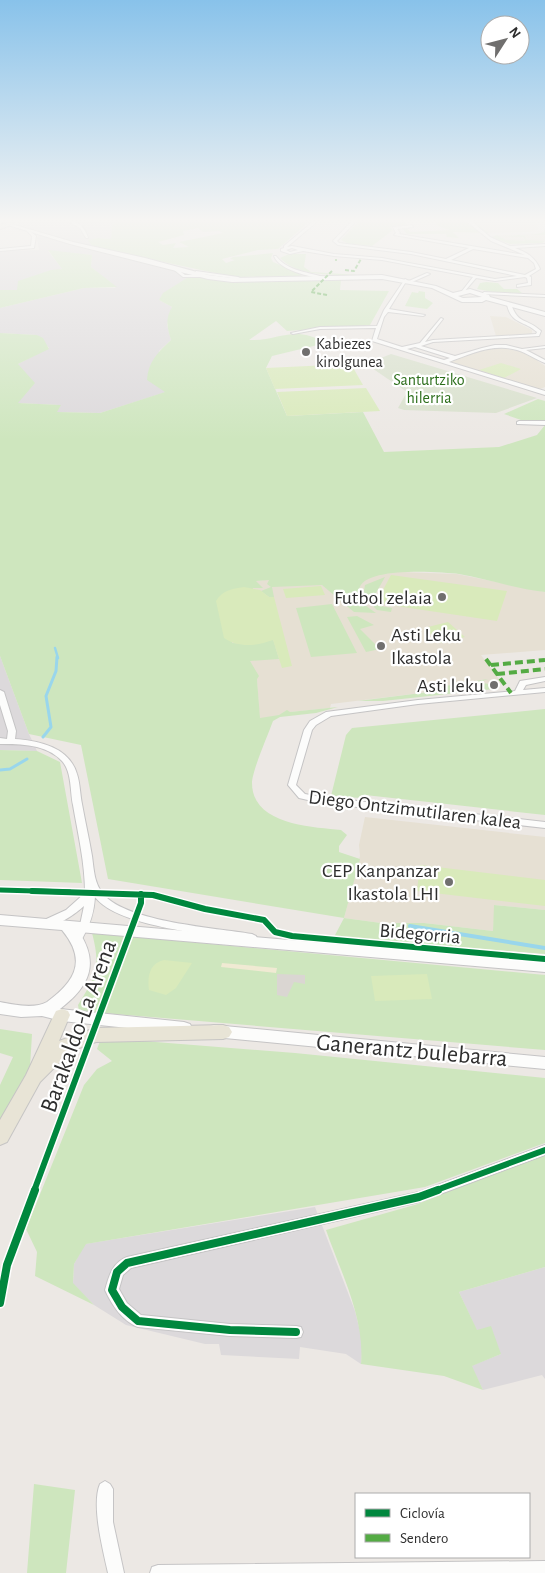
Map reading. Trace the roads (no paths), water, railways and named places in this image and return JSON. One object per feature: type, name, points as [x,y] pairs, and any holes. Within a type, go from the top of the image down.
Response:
[{"type":"main road","points":[[0,1137],[34,1077],[62,1015]]},
{"type":"main road","points":[[34,1077],[64,1046],[94,1035],[223,1032]]},
{"type":"street","points":[[398,293],[377,327],[374,340],[545,393]]},
{"type":"street","points":[[449,293],[458,299],[504,304],[545,314]]},
{"type":"street","points":[[481,293],[504,304]]},
{"type":"street","points":[[486,296],[510,296]]},
{"type":"street","points":[[473,301],[486,296],[545,296]]},
{"type":"street","points":[[504,296],[499,300],[511,315],[517,320],[535,328],[539,332],[537,335],[544,343]]},
{"type":"street","points":[[386,310],[423,315]]},
{"type":"street","points":[[422,342],[441,319]]},
{"type":"street","points":[[293,333],[320,328],[377,327]]},
{"type":"street","points":[[401,349],[422,342],[537,335]]},
{"type":"street","points":[[526,337],[544,343]]},
{"type":"street","points":[[459,340],[465,349]]},
{"type":"street","points":[[444,362],[456,358],[465,349],[493,347],[524,349],[544,343]]},
{"type":"street","points":[[414,345],[456,358]]},
{"type":"street","points":[[524,349],[545,362]]},
{"type":"street","points":[[519,422],[545,423]]},
{"type":"street","name":"Diego Ontzimutilaren kalea","points":[[517,692],[520,685],[526,681],[545,679]]},
{"type":"street","name":"Diego Ontzimutilaren kalea","points":[[545,690],[418,702],[329,714],[312,723],[308,730],[292,785],[302,796],[321,800],[545,825]]},
{"type":"street","points":[[0,692],[12,732],[11,741]]},
{"type":"street","points":[[0,742],[34,743],[51,749],[68,763],[86,846],[90,879],[89,895],[76,931],[83,952],[84,966],[80,979],[71,992],[62,1015]]},
{"type":"street","points":[[90,879],[101,899],[118,910],[157,921],[285,945]]},
{"type":"street","points":[[43,924],[68,915],[79,907],[89,895]]},
{"type":"street","points":[[0,920],[43,924],[76,931],[285,945],[545,967]]},
{"type":"street","points":[[0,927],[15,922]]},
{"type":"street","points":[[42,1010],[50,1008],[71,992]]},
{"type":"street","name":"Ganerantz bulebarra","points":[[0,1008],[42,1010],[62,1015],[279,1038],[545,1063]]},
{"type":"street","points":[[296,1332],[230,1330],[138,1321],[122,1307],[112,1290],[117,1272],[127,1263],[419,1197],[545,1150]]},
{"type":"street","points":[[105,1489],[105,1522],[116,1573]]},
{"type":"street","points":[[158,1573],[545,1569]]},
{"type":"waterway","points":[[55,648],[58,658]]},
{"type":"waterway","points":[[43,737],[51,727],[46,696],[56,671],[57,657]]},
{"type":"waterway","points":[[0,770],[10,769],[27,759]]},
{"type":"waterway","points":[[410,926],[545,948]]},
{"type":"place","name":"Kabiezes kirolgunea","points":[[306,352]]},
{"type":"place","name":"Futbol zelaia","points":[[442,597]]},
{"type":"place","name":"Asti Leku Ikastola","points":[[381,646]]},
{"type":"place","name":"Asti leku","points":[[494,685]]},
{"type":"place","name":"CEP Kanpanzar Ikastola LHI","points":[[449,882]]},
{"type":"park label","name":"Santurtziko hilerria","points":[[429,388]]}]
